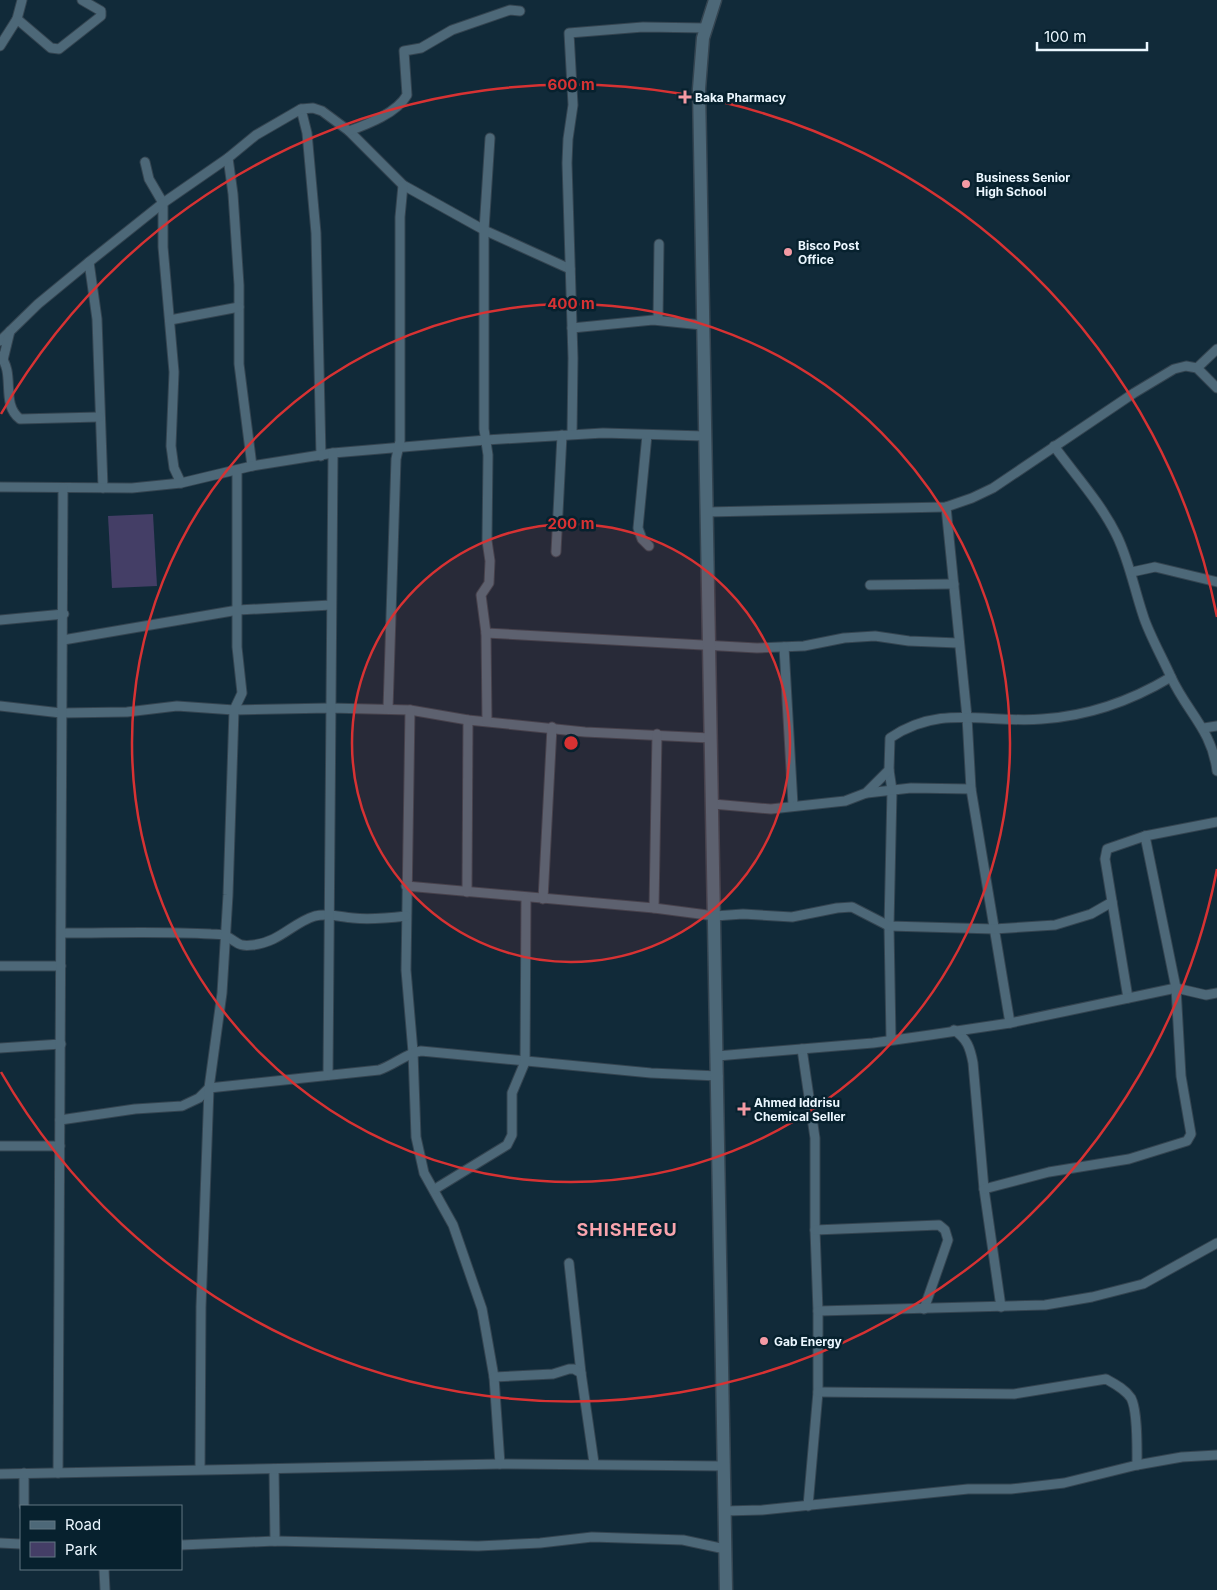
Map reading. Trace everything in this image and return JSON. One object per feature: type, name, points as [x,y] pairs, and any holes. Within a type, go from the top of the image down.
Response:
[{"type":"main road","points":[[715,0],[706,28],[701,54],[699,89],[726,1590]]},
{"type":"street","points":[[0,46],[17,19],[22,0]]},
{"type":"street","points":[[17,19],[51,48],[59,49],[101,16],[101,12],[96,6],[82,0]]},
{"type":"street","points":[[350,131],[399,105],[407,95],[404,51],[421,48],[452,30],[510,10],[520,11]]},
{"type":"street","points":[[572,434],[572,328],[567,150],[573,105],[569,33],[643,27],[706,28]]},
{"type":"street","points":[[0,340],[89,262],[163,203],[228,158],[256,135],[301,109],[313,108],[322,111],[350,131],[403,185],[484,230],[570,269]]},
{"type":"street","points":[[301,109],[307,132],[316,233],[321,456]]},
{"type":"street","points":[[487,721],[486,633],[481,595],[489,583],[490,561],[487,541],[488,455],[486,440],[484,230],[490,138]]},
{"type":"street","points":[[228,158],[233,194],[239,307],[239,364],[252,466]]},
{"type":"street","points":[[146,162],[149,179],[163,203],[163,247],[174,372],[171,446],[174,468],[181,482]]},
{"type":"street","points":[[388,708],[396,459],[399,447],[400,217],[403,185]]},
{"type":"street","points":[[658,320],[659,244]]},
{"type":"street","points":[[89,262],[97,319],[103,488]]},
{"type":"street","points":[[170,320],[239,307]]},
{"type":"street","points":[[572,328],[627,321],[658,320],[702,324]]},
{"type":"street","points":[[10,330],[2,358],[9,402],[13,412],[20,419],[99,417]]},
{"type":"street","points":[[1197,368],[1217,349]]},
{"type":"street","points":[[707,512],[946,506],[972,498],[993,488],[1165,373],[1183,367],[1197,368],[1217,388]]},
{"type":"street","points":[[0,487],[103,488],[181,482],[252,466],[333,453],[486,440],[572,434],[704,436]]},
{"type":"street","points":[[556,552],[562,435]]},
{"type":"street","points":[[647,435],[638,528],[642,539],[649,546]]},
{"type":"street","points":[[1054,446],[1111,524],[1126,563],[1132,572],[1143,616],[1171,677],[1188,708],[1204,728],[1215,758],[1217,771]]},
{"type":"street","points":[[328,1075],[333,453]]},
{"type":"street","points":[[200,1469],[201,1307],[209,1088],[220,1021],[234,710],[242,693],[237,647],[237,470]]},
{"type":"street","points":[[58,1473],[62,933],[61,713],[64,614],[64,488]]},
{"type":"street","points":[[946,506],[958,643],[967,717],[971,789],[1010,1023]]},
{"type":"street","points":[[1132,572],[1155,566],[1217,582]]},
{"type":"street","points":[[870,585],[954,584]]},
{"type":"street","points":[[63,640],[238,610],[331,606]]},
{"type":"street","points":[[0,620],[64,614]]},
{"type":"street","points":[[486,633],[708,646],[804,646],[844,638],[875,636],[909,641],[958,643]]},
{"type":"street","points":[[784,647],[793,805]]},
{"type":"street","points":[[891,1039],[889,926],[892,790],[889,770],[890,738],[935,718],[967,717],[1040,720],[1076,716],[1123,702],[1146,692],[1171,677]]},
{"type":"street","points":[[0,706],[61,713],[127,712],[177,706],[234,710],[388,708],[468,720],[552,727],[585,732],[658,734],[710,738]]},
{"type":"street","points":[[410,710],[406,970],[413,1052],[416,1137],[424,1173],[435,1189],[453,1224],[482,1309],[494,1377],[500,1464]]},
{"type":"street","points":[[467,892],[468,720]]},
{"type":"street","points":[[1204,728],[1217,726]]},
{"type":"street","points":[[543,899],[552,727]]},
{"type":"street","points":[[654,908],[658,734]]},
{"type":"street","points":[[866,793],[889,770]]},
{"type":"street","points":[[713,804],[771,808],[845,801],[866,793],[892,790],[971,789]]},
{"type":"street","points":[[1128,998],[1105,859],[1107,849],[1145,836],[1217,822]]},
{"type":"street","points":[[984,1189],[1049,1172],[1129,1159],[1187,1141],[1191,1134],[1181,1076],[1176,988],[1145,836]]},
{"type":"street","points":[[406,886],[654,908],[715,916],[744,914],[792,917],[852,907],[889,926],[994,929],[1055,926],[1091,914],[1112,902]]},
{"type":"street","points":[[435,1189],[507,1145],[512,1135],[512,1093],[525,1062],[526,898]]},
{"type":"street","points":[[62,933],[189,932],[225,935],[237,945],[267,943],[282,936],[304,920],[328,914],[366,919],[406,916]]},
{"type":"street","points":[[0,966],[61,966]]},
{"type":"street","points":[[717,1056],[891,1039],[1010,1023],[1176,988],[1206,995],[1217,993]]},
{"type":"street","points":[[954,1030],[965,1038],[970,1048],[973,1063],[984,1189],[1001,1307]]},
{"type":"street","points":[[0,1048],[61,1044]]},
{"type":"street","points":[[802,1049],[815,1138],[814,1230],[818,1311],[818,1392],[808,1506]]},
{"type":"street","points":[[60,1120],[182,1106],[199,1098],[209,1088],[379,1070],[394,1065],[413,1052],[461,1054],[525,1062],[718,1076]]},
{"type":"street","points":[[0,1146],[60,1146]]},
{"type":"street","points":[[814,1230],[939,1225],[945,1230],[948,1240],[924,1309]]},
{"type":"street","points":[[818,1311],[1001,1307],[1054,1303],[1092,1297],[1143,1284],[1217,1243]]},
{"type":"street","points":[[569,1263],[581,1373],[594,1463]]},
{"type":"street","points":[[494,1377],[553,1374],[569,1368],[581,1373]]},
{"type":"street","points":[[818,1392],[1014,1394],[1106,1379],[1120,1386],[1131,1399],[1136,1429],[1137,1465]]},
{"type":"street","points":[[724,1511],[808,1506],[897,1495],[968,1489],[1011,1489],[1064,1483],[1137,1465],[1182,1457],[1217,1455]]},
{"type":"street","points":[[0,1474],[500,1464],[594,1463],[723,1466]]},
{"type":"street","points":[[274,1469],[275,1541]]},
{"type":"street","points":[[24,1473],[24,1505]]},
{"type":"street","points":[[182,1545],[275,1541],[478,1546],[540,1543],[592,1537],[683,1540],[725,1549]]},
{"type":"street","points":[[0,1543],[20,1544]]},
{"type":"street","points":[[104,1570],[105,1590]]},
{"type":"green space","points":[[153,514],[157,586],[112,588],[108,516]]},
{"type":"place","name":"Baka Pharmacy","points":[[685,97]]},
{"type":"place","name":"Business Senior High School","points":[[966,184]]},
{"type":"place","name":"Bisco Post Office","points":[[788,252]]},
{"type":"place","name":"Ahmed Iddrisu Chemical Seller","points":[[744,1109]]},
{"type":"place","name":"Gab Energy","points":[[764,1341]]},
{"type":"district","name":"SHISHEGU","points":[[627,1229]]}]
